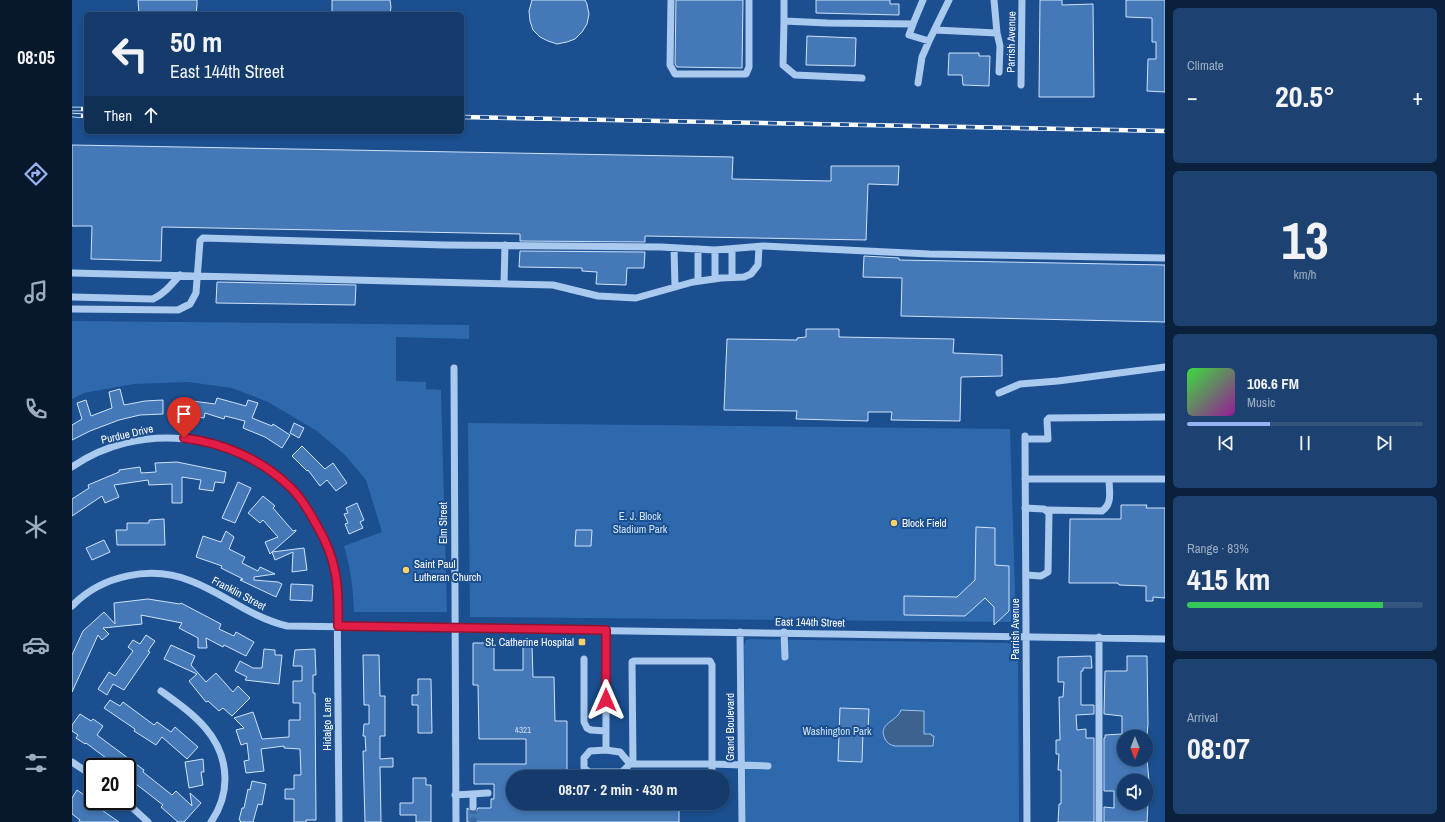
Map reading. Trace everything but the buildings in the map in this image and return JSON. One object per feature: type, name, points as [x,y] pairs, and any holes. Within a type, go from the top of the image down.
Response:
[{"type":"street","points":[[671,0],[670,65],[675,74],[746,74],[749,67],[750,0]]},
{"type":"street","points":[[784,0],[783,65],[795,75],[862,78]]},
{"type":"street","points":[[923,0],[909,35],[929,41]]},
{"type":"street","points":[[918,83],[922,57],[949,0]]},
{"type":"street","points":[[994,0],[997,33],[1000,46],[999,72]]},
{"type":"street","name":"Parrish Avenue","points":[[1021,85],[1022,0]]},
{"type":"street","points":[[784,21],[913,24]]},
{"type":"street","points":[[935,30],[997,33]]},
{"type":"street","points":[[72,309],[178,310],[190,304],[196,293],[200,240],[203,238],[716,250],[759,247],[929,254],[1165,258]]},
{"type":"street","points":[[504,284],[505,245]]},
{"type":"street","points":[[72,273],[553,285],[598,296],[636,298],[698,281],[744,277],[751,274],[758,265],[759,247]]},
{"type":"street","points":[[674,248],[675,287]]},
{"type":"street","points":[[698,249],[698,281]]},
{"type":"street","points":[[732,249],[732,277]]},
{"type":"street","points":[[715,279],[716,250]]},
{"type":"street","points":[[72,297],[153,299],[159,297],[180,275]]},
{"type":"street","points":[[999,394],[1020,384],[1058,381],[1165,367]]},
{"type":"street","name":"Elm Street","points":[[454,368],[456,822]]},
{"type":"street","name":"Parrish Avenue","points":[[1027,822],[1025,437],[1048,439],[1048,418],[1165,417]]},
{"type":"street","name":"Purdue Drive","points":[[72,468],[98,452],[118,445],[164,437],[205,441],[242,454],[260,464],[290,487],[302,501],[323,535],[329,549],[335,571],[338,626]]},
{"type":"street","points":[[1025,479],[1165,479]]},
{"type":"street","points":[[1025,508],[1102,511],[1106,508],[1109,500],[1109,479]]},
{"type":"street","points":[[1026,575],[1042,576],[1048,572],[1049,512],[1047,510]]},
{"type":"street","name":"Franklin Street","points":[[72,606],[86,594],[110,581],[136,574],[164,574],[179,576],[191,581],[252,614],[278,624],[300,626],[455,628]]},
{"type":"street","name":"Hidalgo Lane","points":[[338,626],[339,822]]},
{"type":"street","name":"East 144th Street","points":[[455,628],[1165,639]]},
{"type":"street","points":[[606,630],[606,750]]},
{"type":"street","name":"Grand Boulevard","points":[[740,632],[742,822]]},
{"type":"street","points":[[784,632],[785,657]]},
{"type":"street","points":[[1098,638],[1099,822]]},
{"type":"street","points":[[584,659],[584,722],[587,728],[591,730],[606,731]]},
{"type":"street","points":[[631,764],[631,664],[634,661],[710,661],[712,662],[712,770]]},
{"type":"street","points":[[161,690],[182,706],[209,732],[217,744],[223,758],[225,787],[221,802],[211,822]]},
{"type":"street","points":[[631,764],[620,752],[606,750],[590,751],[584,758],[584,768],[589,772],[622,772],[631,764],[768,766]]},
{"type":"street","points":[[72,762],[84,770]]},
{"type":"street","points":[[455,794],[488,793]]},
{"type":"street","points":[[473,794],[473,807]]},
{"type":"street","points":[[135,810],[148,822]]},
{"type":"green space","points":[[72,321],[469,325],[469,339],[396,337],[396,381],[426,382],[426,389],[441,390],[447,612],[354,612],[351,579],[344,546],[382,532],[366,480],[345,455],[317,431],[268,402],[232,388],[188,382],[134,384],[84,393],[72,399]]},
{"type":"green space","name":"E. J. Block Stadium Park","points":[[468,423],[1010,429],[1016,622],[470,617]]},
{"type":"green space","name":"Washington Park","points":[[746,640],[1015,643],[1018,646],[1019,822],[746,822],[744,646]]},
{"type":"shaded area","points":[[901,710],[924,711],[924,734],[931,734],[934,736],[933,746],[895,746],[887,742],[883,734],[885,726],[899,714]]},
{"type":"tunnel","points":[[473,807],[473,822]]},
{"type":"railway","points":[[72,109],[84,109]]},
{"type":"railway","points":[[72,115],[84,116]]},
{"type":"railway","points":[[464,117],[1165,131]]},
{"type":"place","name":"Block Field","points":[[894,523]]},
{"type":"place","name":"Saint Paul Lutheran Church","points":[[406,570]]},
{"type":"place","name":"St. Catherine Hospital","points":[[582,642]]},
{"type":"route","points":[[184,438],[224,446],[242,454],[275,474],[290,487],[302,501],[323,535],[329,549],[335,571],[337,586],[338,626],[606,630],[606,700]]}]
